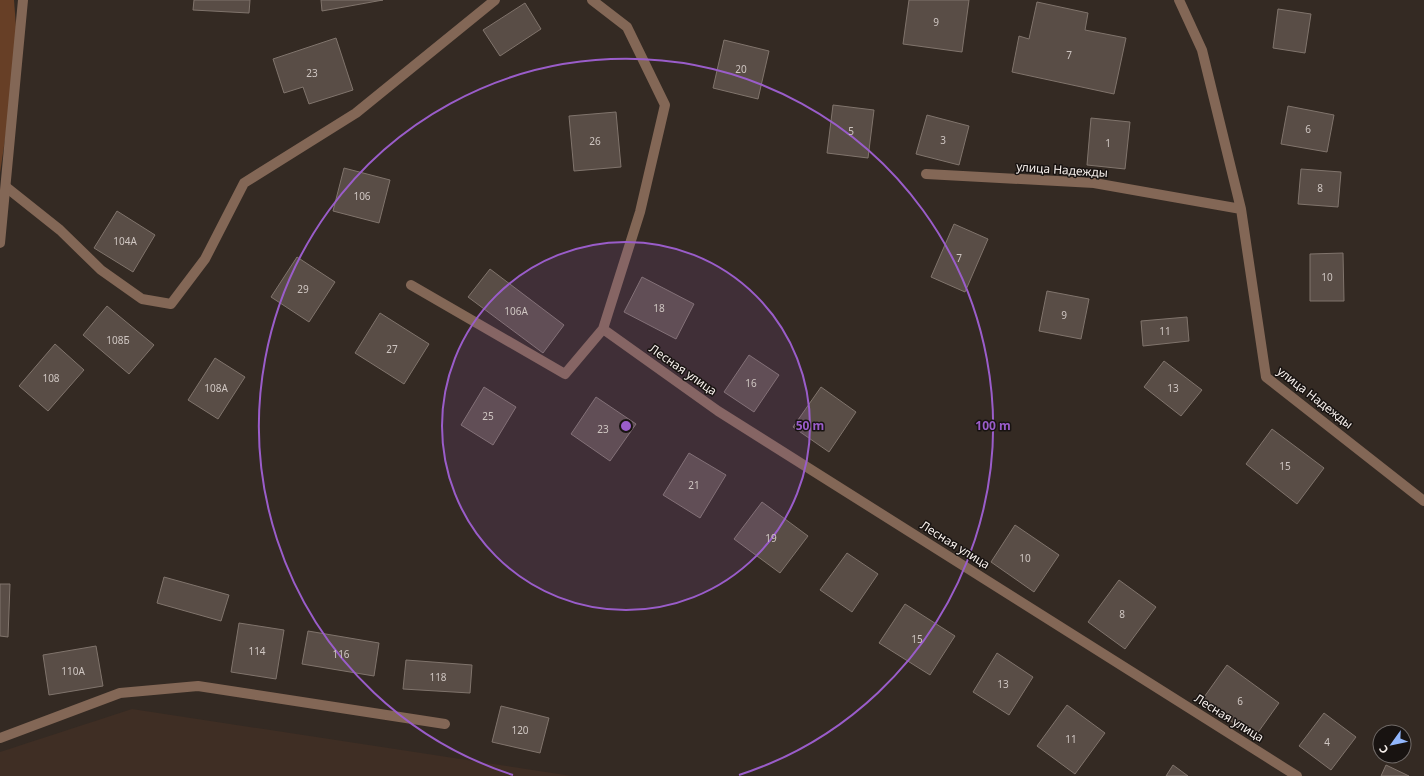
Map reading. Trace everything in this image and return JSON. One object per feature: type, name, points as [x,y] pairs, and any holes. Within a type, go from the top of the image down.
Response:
[{"type":"street","points":[[0,243],[23,0]]},
{"type":"street","points":[[6,187],[60,230],[107,274],[142,299],[171,304],[205,259],[244,184],[356,113],[495,0]]},
{"type":"street","points":[[411,285],[565,374],[602,329],[640,212],[665,105],[627,28],[592,0]]},
{"type":"street","name":"улица Надежды","points":[[1179,0],[1202,50],[1241,209],[1266,376],[1424,501]]},
{"type":"street","name":"улица Надежды","points":[[926,174],[1094,183],[1241,209]]},
{"type":"street","name":"Лесная улица","points":[[602,329],[718,411],[1297,776]]},
{"type":"street","points":[[0,738],[120,693],[198,686],[445,724]]},
{"type":"shaded area","points":[[0,0],[14,0],[18,53],[0,173]]},
{"type":"shaded area","points":[[132,709],[572,776],[0,776],[0,752]]},
{"type":"building","points":[[194,0],[250,0],[249,13],[193,10]]},
{"type":"building","points":[[321,0],[383,0],[322,11]]},
{"type":"building","points":[[909,0],[969,0],[962,52],[903,44]]},
{"type":"building","points":[[1037,2],[1088,13],[1085,30],[1126,38],[1114,94],[1012,72],[1019,36],[1029,39]]},
{"type":"building","points":[[525,3],[541,29],[500,56],[483,30]]},
{"type":"building","points":[[1278,9],[1311,14],[1305,53],[1273,48]]},
{"type":"building","points":[[336,38],[353,90],[309,104],[303,87],[284,93],[273,59]]},
{"type":"building","points":[[724,40],[769,51],[758,99],[713,88]]},
{"type":"building","points":[[833,105],[874,110],[868,158],[827,153]]},
{"type":"building","points":[[1288,106],[1334,115],[1327,152],[1281,144]]},
{"type":"building","points":[[616,112],[621,167],[574,171],[569,116]]},
{"type":"building","points":[[927,115],[969,126],[959,165],[916,154]]},
{"type":"building","points":[[1091,118],[1130,122],[1125,169],[1087,165]]},
{"type":"building","points":[[344,168],[390,180],[379,223],[333,211]]},
{"type":"building","points":[[1301,169],[1341,172],[1338,207],[1298,204]]},
{"type":"building","points":[[117,211],[155,235],[133,272],[94,248]]},
{"type":"building","points":[[954,224],[988,239],[965,292],[931,277]]},
{"type":"building","points":[[1343,253],[1344,301],[1310,301],[1310,254]]},
{"type":"building","points":[[297,257],[335,282],[309,322],[271,297]]},
{"type":"building","points":[[490,269],[564,325],[543,353],[468,297]]},
{"type":"building","points":[[642,277],[694,304],[676,339],[624,312]]},
{"type":"building","points":[[1047,291],[1089,299],[1081,339],[1039,331]]},
{"type":"building","points":[[107,306],[154,345],[129,374],[83,335]]},
{"type":"building","points":[[380,313],[429,344],[404,384],[355,353]]},
{"type":"building","points":[[1187,317],[1189,341],[1143,346],[1141,321]]},
{"type":"building","points":[[55,344],[84,370],[48,411],[19,386]]},
{"type":"building","points":[[749,355],[779,375],[754,412],[724,392]]},
{"type":"building","points":[[215,358],[245,377],[218,419],[188,400]]},
{"type":"building","points":[[1164,361],[1202,390],[1181,416],[1144,387]]},
{"type":"building","points":[[484,387],[516,407],[493,445],[461,425]]},
{"type":"building","points":[[821,387],[856,412],[829,452],[793,427]]},
{"type":"building","points":[[596,397],[636,424],[610,461],[571,434]]},
{"type":"building","points":[[1272,429],[1324,468],[1297,504],[1246,464]]},
{"type":"building","points":[[689,453],[726,475],[700,518],[663,495]]},
{"type":"building","points":[[762,502],[808,536],[780,573],[734,539]]},
{"type":"building","points":[[1015,525],[1059,555],[1034,592],[991,562]]},
{"type":"building","points":[[847,553],[878,574],[852,612],[820,590]]},
{"type":"building","points":[[164,577],[229,595],[221,621],[157,603]]},
{"type":"building","points":[[1119,580],[1156,607],[1125,649],[1088,622]]},
{"type":"building","points":[[0,584],[10,584],[8,637],[0,636]]},
{"type":"building","points":[[905,604],[955,636],[930,675],[879,643]]},
{"type":"building","points":[[239,623],[284,630],[276,679],[231,672]]},
{"type":"building","points":[[308,631],[379,643],[374,676],[302,664]]},
{"type":"building","points":[[96,646],[103,686],[49,695],[43,655]]},
{"type":"building","points":[[997,653],[1033,677],[1009,715],[973,692]]},
{"type":"building","points":[[406,660],[472,665],[470,693],[403,689]]},
{"type":"building","points":[[1227,665],[1279,703],[1254,738],[1202,700]]},
{"type":"building","points":[[1067,705],[1105,733],[1075,774],[1037,746]]},
{"type":"building","points":[[501,706],[549,718],[540,753],[492,742]]},
{"type":"building","points":[[1324,713],[1356,737],[1331,770],[1299,746]]},
{"type":"building","points":[[1173,765],[1188,776],[1166,776]]},
{"type":"building","points":[[1386,765],[1409,776],[1381,776]]}]
